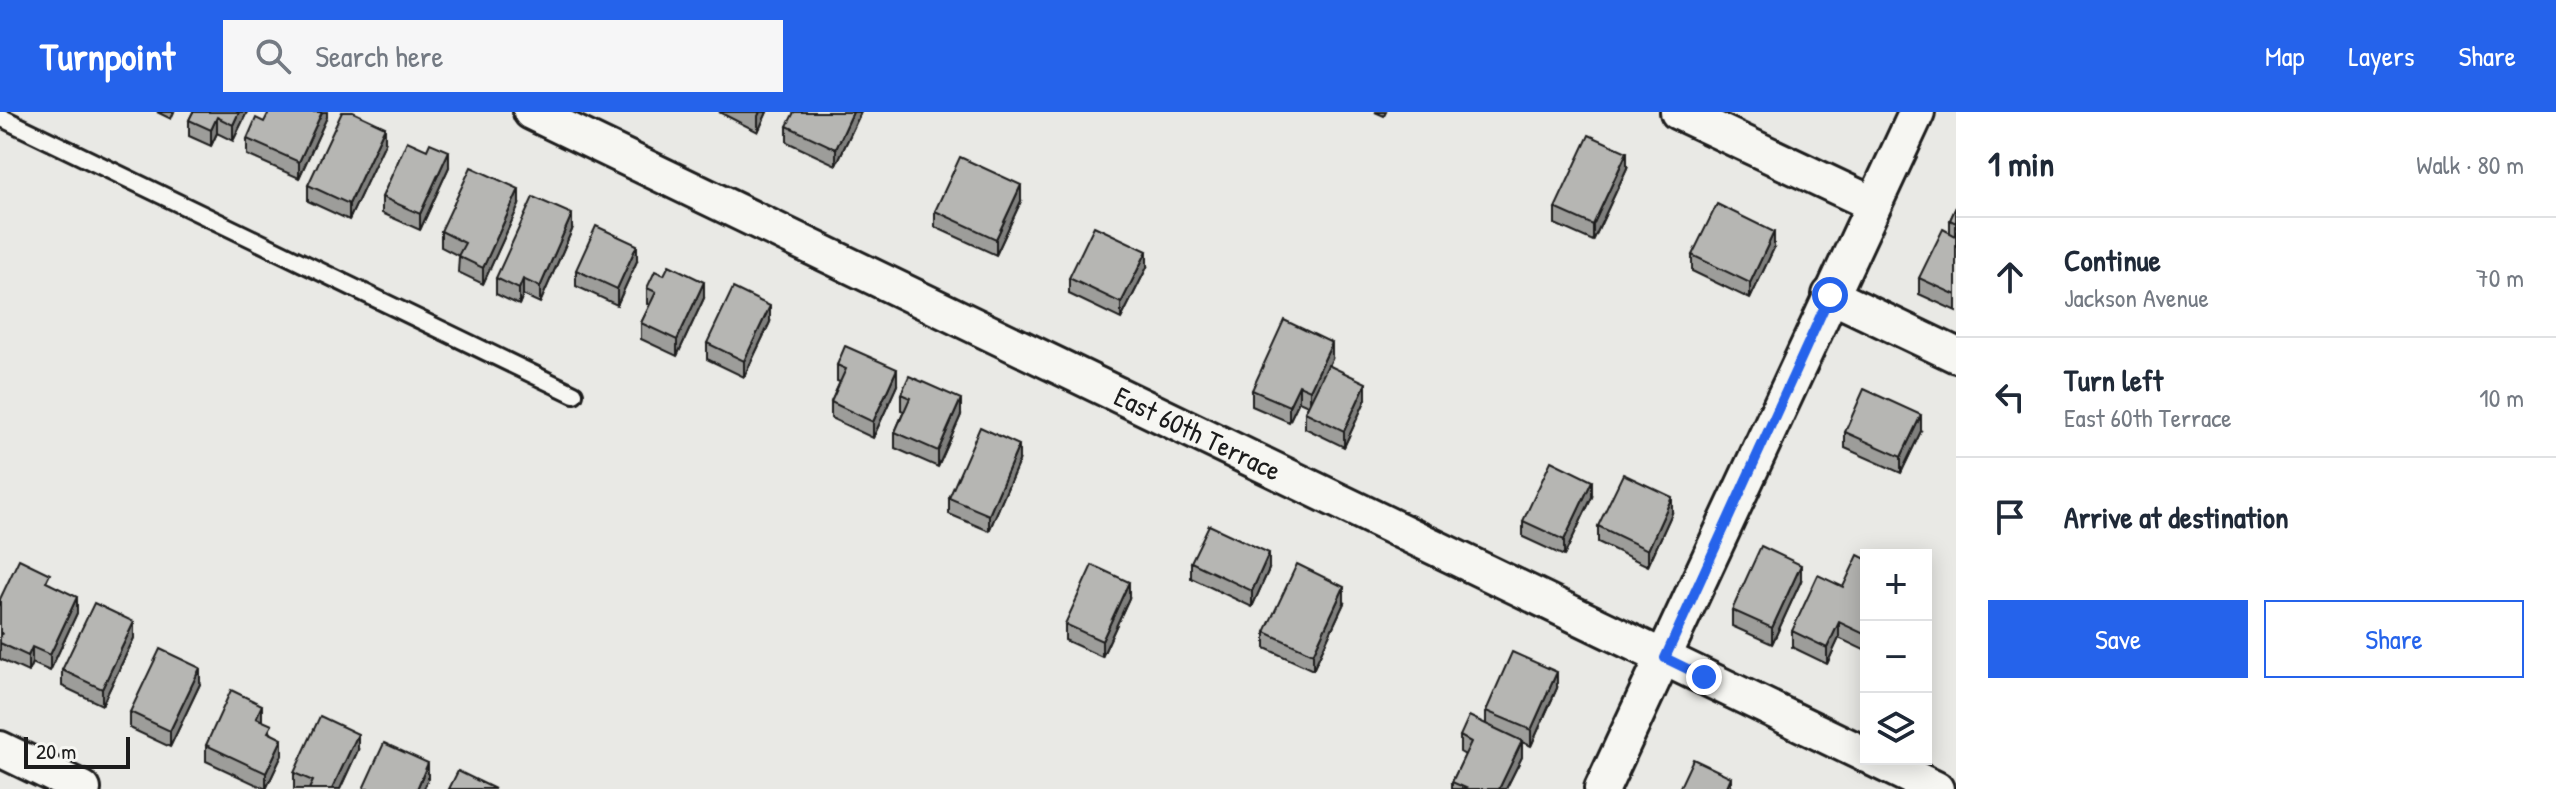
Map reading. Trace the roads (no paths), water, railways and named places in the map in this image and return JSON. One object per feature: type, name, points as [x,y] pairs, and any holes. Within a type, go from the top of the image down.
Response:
[{"type":"street","name":"East 60th Terrace","points":[[531,112],[1860,752]]},
{"type":"street","points":[[1678,112],[1873,204]]},
{"type":"street","points":[[1602,789],[1917,112]]},
{"type":"street","points":[[1830,295],[1956,355]]},
{"type":"street","points":[[0,749],[83,789]]},
{"type":"street","points":[[1886,765],[1936,789]]},
{"type":"lane","points":[[0,117],[574,394]]}]
